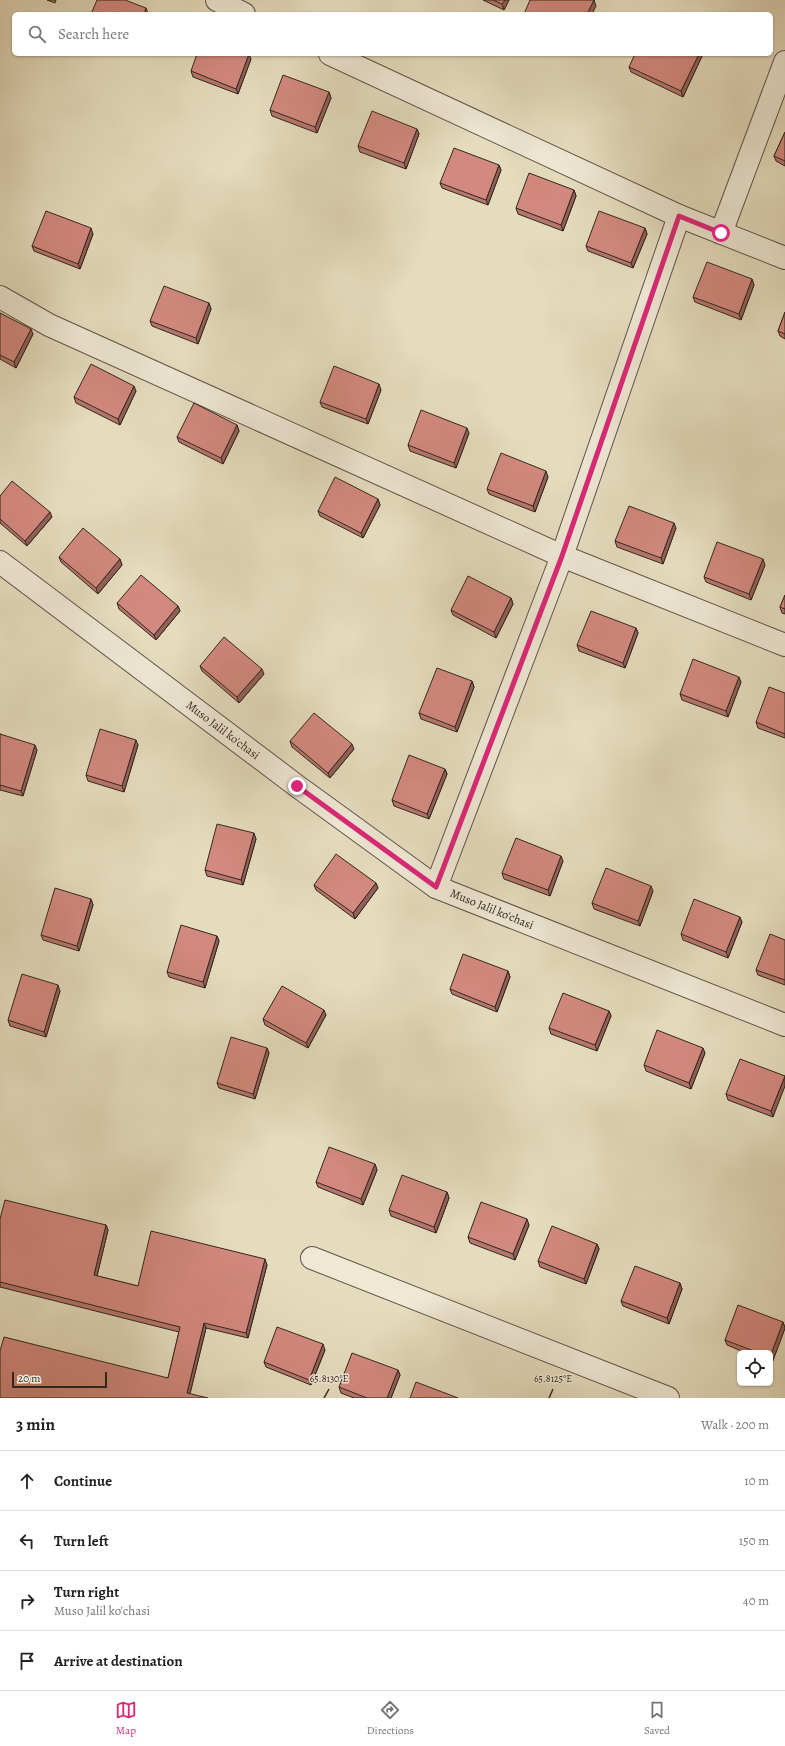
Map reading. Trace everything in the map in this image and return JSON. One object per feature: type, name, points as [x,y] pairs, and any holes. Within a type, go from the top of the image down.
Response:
[{"type":"street","points":[[217,0],[240,12]]},
{"type":"street","points":[[334,56],[679,216],[785,258]]},
{"type":"street","points":[[721,233],[785,62]]},
{"type":"street","points":[[436,887],[562,556],[679,216]]},
{"type":"street","points":[[0,297],[49,325],[562,556],[785,645]]},
{"type":"street","name":"Muso Jalil ko'chasi","points":[[0,562],[297,786],[436,887],[785,1025]]},
{"type":"street","points":[[312,1258],[668,1398]]},
{"type":"building","points":[[97,0],[125,0],[146,8],[145,12],[92,12]]},
{"type":"building","points":[[493,0],[505,0],[502,4]]},
{"type":"building","points":[[530,0],[594,0],[588,12],[525,12]]},
{"type":"building","points":[[196,56],[248,56],[236,89],[191,71]]},
{"type":"building","points":[[634,56],[698,56],[681,91],[629,67]]},
{"type":"building","points":[[283,75],[329,92],[315,127],[270,110]]},
{"type":"building","points":[[372,111],[417,129],[404,163],[358,146]]},
{"type":"building","points":[[785,132],[785,161],[774,156]]},
{"type":"building","points":[[454,148],[499,165],[486,200],[440,183]]},
{"type":"building","points":[[529,173],[574,190],[561,225],[516,208]]},
{"type":"building","points":[[46,211],[91,228],[78,264],[32,246]]},
{"type":"building","points":[[599,211],[645,228],[631,263],[586,246]]},
{"type":"building","points":[[707,262],[752,279],[739,314],[693,297]]},
{"type":"building","points":[[164,286],[209,303],[196,338],[150,321]]},
{"type":"building","points":[[785,312],[785,334],[778,331]]},
{"type":"building","points":[[0,313],[31,329],[14,362],[0,355]]},
{"type":"building","points":[[91,364],[134,386],[118,419],[74,397]]},
{"type":"building","points":[[334,366],[379,384],[366,419],[320,402]]},
{"type":"building","points":[[194,403],[237,425],[221,458],[177,437]]},
{"type":"building","points":[[421,410],[467,428],[454,463],[408,445]]},
{"type":"building","points":[[501,453],[546,471],[533,506],[487,489]]},
{"type":"building","points":[[335,477],[378,499],[361,533],[318,511]]},
{"type":"building","points":[[12,481],[50,512],[25,541],[0,519],[0,496]]},
{"type":"building","points":[[629,506],[674,523],[661,558],[615,541]]},
{"type":"building","points":[[83,528],[120,559],[96,588],[59,557]]},
{"type":"building","points":[[717,542],[763,559],[749,594],[704,577]]},
{"type":"building","points":[[141,575],[178,606],[154,635],[117,603]]},
{"type":"building","points":[[468,576],[511,598],[494,632],[451,610]]},
{"type":"building","points":[[785,595],[785,609],[780,607]]},
{"type":"building","points":[[591,611],[636,628],[623,663],[577,645]]},
{"type":"building","points":[[224,637],[262,669],[237,697],[200,666]]},
{"type":"building","points":[[693,659],[739,677],[726,711],[680,694]]},
{"type":"building","points":[[437,668],[472,681],[455,727],[419,713]]},
{"type":"building","points":[[769,687],[785,693],[785,734],[756,722]]},
{"type":"building","points":[[314,713],[352,744],[328,773],[290,741]]},
{"type":"building","points":[[100,729],[136,740],[122,786],[86,775]]},
{"type":"building","points":[[0,734],[35,745],[21,791],[0,785]]},
{"type":"building","points":[[409,755],[445,769],[427,814],[392,800]]},
{"type":"building","points":[[217,824],[254,833],[241,880],[205,870]]},
{"type":"building","points":[[516,838],[561,856],[548,890],[502,873]]},
{"type":"building","points":[[336,854],[376,883],[353,913],[314,885]]},
{"type":"building","points":[[606,868],[651,886],[638,921],[592,903]]},
{"type":"building","points":[[55,888],[91,899],[77,946],[41,935]]},
{"type":"building","points":[[694,899],[740,917],[726,952],[681,934]]},
{"type":"building","points":[[181,925],[217,936],[203,982],[167,972]]},
{"type":"building","points":[[770,934],[785,940],[785,980],[756,970]]},
{"type":"building","points":[[463,954],[508,971],[495,1007],[450,989]]},
{"type":"building","points":[[22,974],[58,985],[44,1032],[8,1020]]},
{"type":"building","points":[[282,986],[324,1010],[306,1043],[263,1019]]},
{"type":"building","points":[[563,993],[609,1011],[595,1045],[549,1028]]},
{"type":"building","points":[[657,1030],[703,1048],[689,1083],[644,1065]]},
{"type":"building","points":[[231,1037],[267,1048],[253,1094],[217,1083]]},
{"type":"building","points":[[740,1059],[785,1076],[771,1111],[726,1094]]},
{"type":"building","points":[[329,1147],[375,1164],[361,1199],[316,1182]]},
{"type":"building","points":[[402,1175],[447,1192],[434,1227],[389,1210]]},
{"type":"building","points":[[5,1200],[106,1225],[94,1275],[138,1286],[151,1231],[265,1259],[246,1333],[204,1323],[187,1393],[208,1398],[0,1398],[0,1351],[4,1337],[168,1378],[180,1327],[0,1282],[0,1219]]},
{"type":"building","points":[[481,1202],[527,1219],[513,1254],[468,1237]]},
{"type":"building","points":[[552,1226],[597,1244],[584,1279],[538,1261]]},
{"type":"building","points":[[635,1266],[680,1283],[667,1318],[621,1301]]},
{"type":"building","points":[[738,1305],[783,1322],[773,1350],[751,1350],[725,1340]]},
{"type":"building","points":[[277,1327],[323,1344],[309,1380],[264,1362]]},
{"type":"building","points":[[352,1353],[398,1370],[387,1398],[367,1398],[339,1387]]},
{"type":"building","points":[[416,1382],[458,1398],[410,1398]]},
{"type":"route","points":[[297,786],[436,887],[562,556],[679,216],[721,233]]}]
